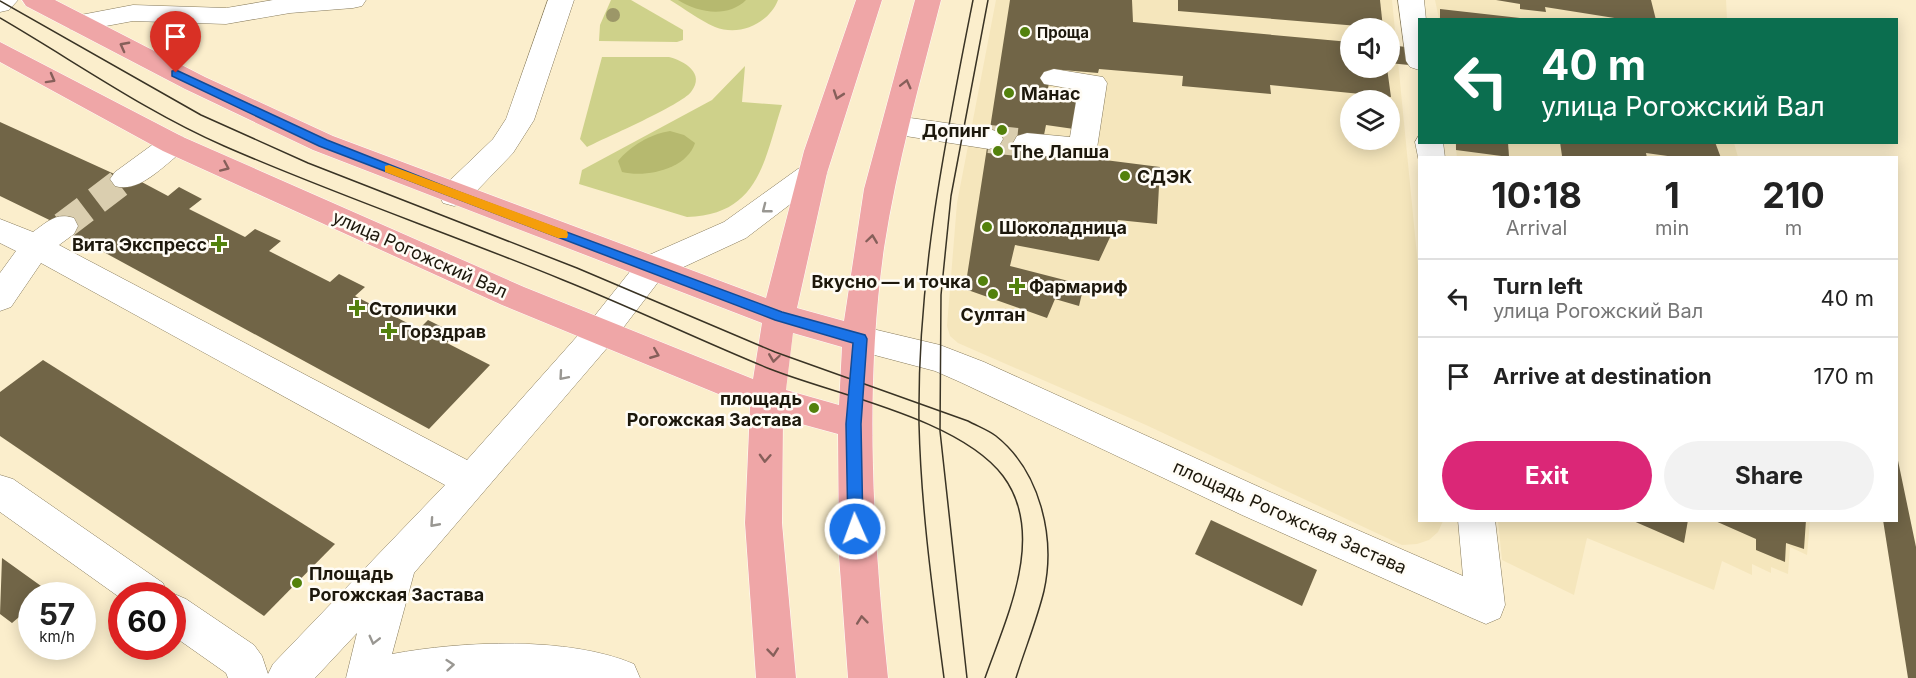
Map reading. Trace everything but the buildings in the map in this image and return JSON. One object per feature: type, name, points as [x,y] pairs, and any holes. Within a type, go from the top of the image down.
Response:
[{"type":"main road","points":[[35,0],[195,83],[323,143],[454,195],[779,316],[860,339]]},
{"type":"main road","points":[[776,678],[766,591],[763,500],[769,400],[779,316],[812,173],[870,0]]},
{"type":"main road","points":[[868,678],[857,571],[853,424],[860,339],[879,189],[928,0]]},
{"type":"main road","name":"улица Рогожский Вал","points":[[0,51],[173,144],[513,296],[769,400],[853,424]]},
{"type":"street","points":[[0,4],[5,0]]},
{"type":"street","points":[[79,23],[133,13],[226,16],[290,3],[353,0]]},
{"type":"street","points":[[454,195],[503,146],[520,120],[561,0]]},
{"type":"street","points":[[1411,0],[1418,53]]},
{"type":"street","points":[[1027,143],[1083,148],[1093,83],[1054,78]]},
{"type":"street","points":[[896,126],[989,138]]},
{"type":"street","points":[[125,179],[173,144]]},
{"type":"street","points":[[287,678],[397,564],[471,481],[601,332],[651,268],[663,260],[735,230],[812,173]]},
{"type":"street","points":[[0,298],[36,246],[63,226]]},
{"type":"street","points":[[0,230],[36,246],[471,481]]},
{"type":"street","name":"площадь Рогожская Застава","points":[[860,339],[922,354],[972,372],[1255,503],[1486,605],[1476,522]]},
{"type":"street","points":[[0,491],[129,582]]},
{"type":"street","points":[[366,678],[386,597],[397,564]]},
{"type":"street","points":[[186,622],[240,659],[248,670],[248,678]]},
{"type":"street","points":[[372,678],[422,667],[470,663],[516,663],[580,669],[620,678]]},
{"type":"street","points":[[535,678],[580,669]]},
{"type":"shaded area","points":[[996,0],[1392,0],[1394,18],[1340,18],[1340,78],[1400,78],[1418,266],[1418,522],[1443,522],[1438,532],[1429,540],[1402,545],[1146,425],[958,343],[950,336],[947,326],[957,203]]},
{"type":"shaded area","points":[[1435,0],[1726,0],[1727,18],[1439,18]]},
{"type":"shaded area","points":[[1455,144],[1734,144],[1738,156],[1457,156]]},
{"type":"shaded area","points":[[1498,522],[1810,522],[1807,555],[1790,547],[1788,574],[1771,567],[1771,573],[1752,564],[1752,575],[1722,561],[1714,590],[1587,538],[1574,595],[1502,560]]},
{"type":"green space","points":[[611,0],[631,0],[683,30],[683,40],[677,42],[599,41],[600,25]]},
{"type":"green space","points":[[670,0],[778,0],[774,8],[761,21],[744,29],[725,30],[698,18]]},
{"type":"green space","points":[[678,0],[746,0],[731,9],[713,12],[695,8]]},
{"type":"green space","points":[[602,57],[669,57],[681,61],[691,69],[695,74],[695,85],[691,92],[673,105],[587,147],[580,139]]},
{"type":"green space","points":[[745,66],[742,102],[782,105],[770,146],[755,181],[730,207],[711,214],[687,217],[579,184],[582,170],[712,100]]},
{"type":"green space","points":[[670,131],[684,135],[695,143],[691,152],[684,159],[675,165],[654,172],[632,174],[622,172],[618,161],[629,150],[648,138]]},
{"type":"tunnel","points":[[989,139],[1027,143]]},
{"type":"tunnel","points":[[63,226],[125,179]]},
{"type":"tram line","points":[[919,404],[923,316],[935,210],[973,0]]},
{"type":"tram line","points":[[940,411],[941,295],[951,196],[988,0]]},
{"type":"tram line","points":[[0,1],[201,115],[308,163],[577,268],[775,352],[919,404]]},
{"type":"tram line","points":[[0,18],[138,102],[224,146],[563,280],[770,369],[919,420]]},
{"type":"tram line","points":[[919,404],[919,420]]},
{"type":"tram line","points":[[919,404],[940,411]]},
{"type":"tram line","points":[[940,411],[940,430]]},
{"type":"tram line","points":[[940,411],[968,421],[993,434],[1011,450],[1024,467],[1041,506],[1048,549],[1044,591],[1016,678]]},
{"type":"tram line","points":[[919,420],[940,430]]},
{"type":"tram line","points":[[919,420],[928,551],[944,678]]},
{"type":"tram line","points":[[940,430],[983,456],[1003,476],[1016,499],[1022,524],[1022,550],[1012,603],[985,678]]},
{"type":"tram line","points":[[940,430],[967,678]]},
{"type":"slow traffic","points":[[389,169],[562,235]]},
{"type":"place","name":"Проща","points":[[1025,32]]},
{"type":"place","name":"Манас","points":[[1009,93]]},
{"type":"place","name":"Допинг","points":[[1002,130]]},
{"type":"place","name":"The Лапша","points":[[998,151]]},
{"type":"place","name":"СДЭК","points":[[1125,176]]},
{"type":"place","name":"Шоколадница","points":[[987,227]]},
{"type":"place","name":"Вита Экспресс","points":[[219,244]]},
{"type":"place","name":"Вкусно — и точка","points":[[983,281]]},
{"type":"place","name":"Фармариф","points":[[1017,286]]},
{"type":"place","name":"Султан","points":[[993,294]]},
{"type":"place","name":"Столички","points":[[357,308]]},
{"type":"place","name":"Горздрав","points":[[389,331]]},
{"type":"place","name":"площадь Рогожская Застава","points":[[814,408]]},
{"type":"place","name":"Площадь Рогожская Застава","points":[[297,583]]},
{"type":"route","points":[[176,73],[323,143],[454,195],[779,316],[860,339],[853,424],[855,529]]}]
